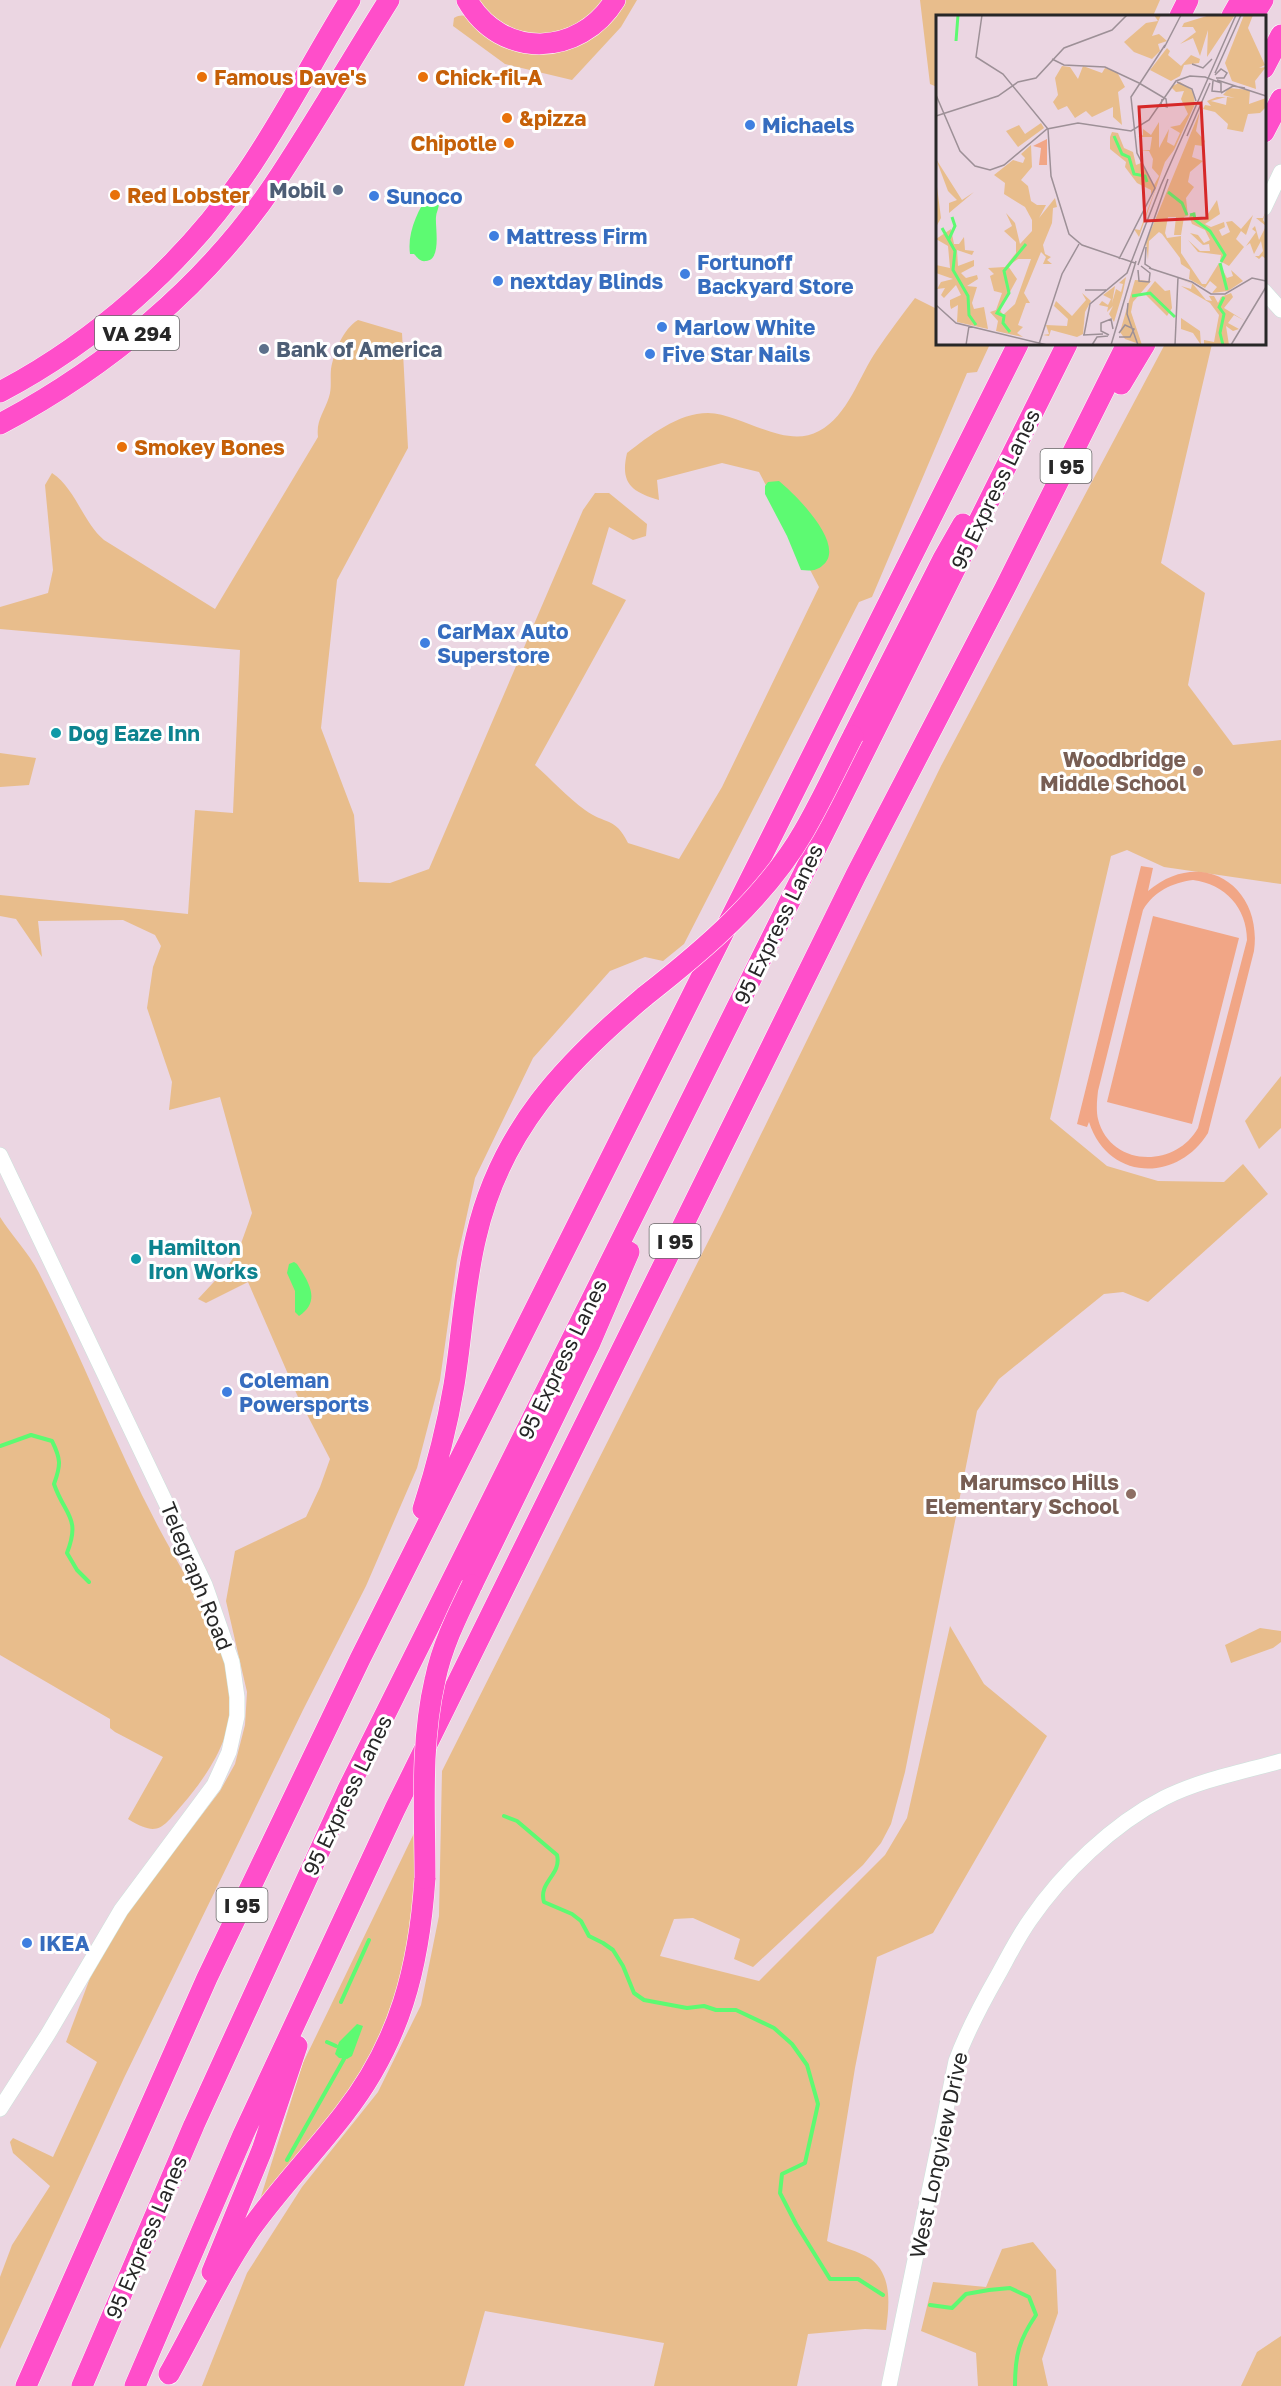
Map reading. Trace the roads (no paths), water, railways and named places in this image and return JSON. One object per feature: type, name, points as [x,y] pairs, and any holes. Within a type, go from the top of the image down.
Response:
[{"type":"highway","name":"VA 294","points":[[0,392],[49,364],[106,322],[160,275],[191,243],[244,177],[350,0]]},
{"type":"highway","name":"VA 294","points":[[0,424],[59,390],[122,345],[176,298],[213,260],[272,186],[388,0]]},
{"type":"highway","points":[[467,0],[481,20],[503,36],[517,42],[540,44],[566,40],[588,30],[600,20],[615,0]]},
{"type":"highway","points":[[1168,15],[1172,0]]},
{"type":"highway","points":[[1180,15],[1188,0]]},
{"type":"highway","points":[[1233,15],[1241,0]]},
{"type":"highway","points":[[1254,15],[1263,0]]},
{"type":"highway","points":[[1266,64],[1281,35]]},
{"type":"highway","points":[[1266,128],[1281,99]]},
{"type":"highway","name":"I 95","points":[[26,2386],[207,1978],[400,1579],[1017,345]]},
{"type":"highway","name":"95 Express Lanes","points":[[82,2386],[194,2124],[347,1791],[1066,345]]},
{"type":"highway","name":"I 95","points":[[135,2386],[243,2135],[335,1934],[491,1612],[846,896],[1005,588],[1126,345]]},
{"type":"highway","points":[[1005,588],[1051,514],[1100,420],[1144,345]]},
{"type":"highway","points":[[400,1579],[440,1450],[454,1386],[476,1237],[492,1185],[514,1140],[553,1084],[591,1042],[713,940],[765,886],[804,832],[943,559],[1053,371]]},
{"type":"highway","points":[[167,2380],[250,2230],[365,2085],[408,1993],[422,1925],[430,1701],[442,1654],[472,1585],[589,1345],[686,1109]]},
{"type":"highway","points":[[167,2380],[258,2160],[335,1934]]},
{"type":"main road","points":[[1266,204],[1281,172]]},
{"type":"main road","points":[[1266,293],[1281,310]]},
{"type":"main road","name":"Telegraph Road","points":[[0,1155],[205,1585],[232,1662],[237,1716],[229,1752],[214,1785],[121,1910],[63,2010],[0,2109]]},
{"type":"main road","name":"West Longview Drive","points":[[889,2386],[956,2061],[983,2001],[1025,1928],[1060,1882],[1131,1818],[1180,1791],[1281,1761]]},
{"type":"waterway","points":[[0,1446],[31,1435],[52,1441],[59,1462],[54,1484],[72,1524],[71,1541],[67,1553],[77,1570],[89,1582]]},
{"type":"waterway","points":[[504,1816],[517,1821],[557,1855],[556,1868],[544,1889],[544,1902],[572,1914],[581,1921],[589,1936],[613,1950],[623,1966],[634,1993],[644,2000],[687,2008],[704,2006],[716,2010],[736,2010],[774,2028],[792,2044],[807,2065],[818,2104],[805,2163],[782,2174],[780,2193],[830,2279],[858,2279],[883,2295]]},
{"type":"waterway","points":[[341,2002],[369,1940]]},
{"type":"waterway","points":[[327,2042],[336,2046]]},
{"type":"waterway","points":[[287,2160],[344,2059]]},
{"type":"waterway","points":[[930,2305],[952,2308],[966,2294],[1010,2288],[1029,2297],[1036,2315],[1019,2348],[1015,2386]]},
{"type":"place","name":"Famous Dave's","points":[[202,77]]},
{"type":"place","name":"Chick-fil-A","points":[[423,77]]},
{"type":"place","name":"&pizza","points":[[507,118]]},
{"type":"place","name":"Michaels","points":[[750,125]]},
{"type":"place","name":"Chipotle","points":[[509,143]]},
{"type":"place","name":"Mobil","points":[[338,190]]},
{"type":"place","name":"Red Lobster","points":[[115,195]]},
{"type":"place","name":"Sunoco","points":[[374,196]]},
{"type":"place","name":"Mattress Firm","points":[[494,236]]},
{"type":"place","name":"Fortunoff Backyard Store","points":[[685,274]]},
{"type":"place","name":"nextday Blinds","points":[[498,281]]},
{"type":"place","name":"Marlow White","points":[[662,327]]},
{"type":"place","name":"Bank of America","points":[[264,349]]},
{"type":"place","name":"Five Star Nails","points":[[650,354]]},
{"type":"place","name":"Smokey Bones","points":[[122,447]]},
{"type":"place","name":"CarMax Auto Superstore","points":[[425,643]]},
{"type":"place","name":"Dog Eaze Inn","points":[[56,733]]},
{"type":"place","name":"Woodbridge Middle School","points":[[1198,771]]},
{"type":"place","name":"Hamilton Iron Works","points":[[136,1259]]},
{"type":"place","name":"Coleman Powersports","points":[[227,1392]]},
{"type":"place","name":"Marumsco Hills Elementary School","points":[[1131,1494]]},
{"type":"place","name":"IKEA","points":[[27,1943]]}]
